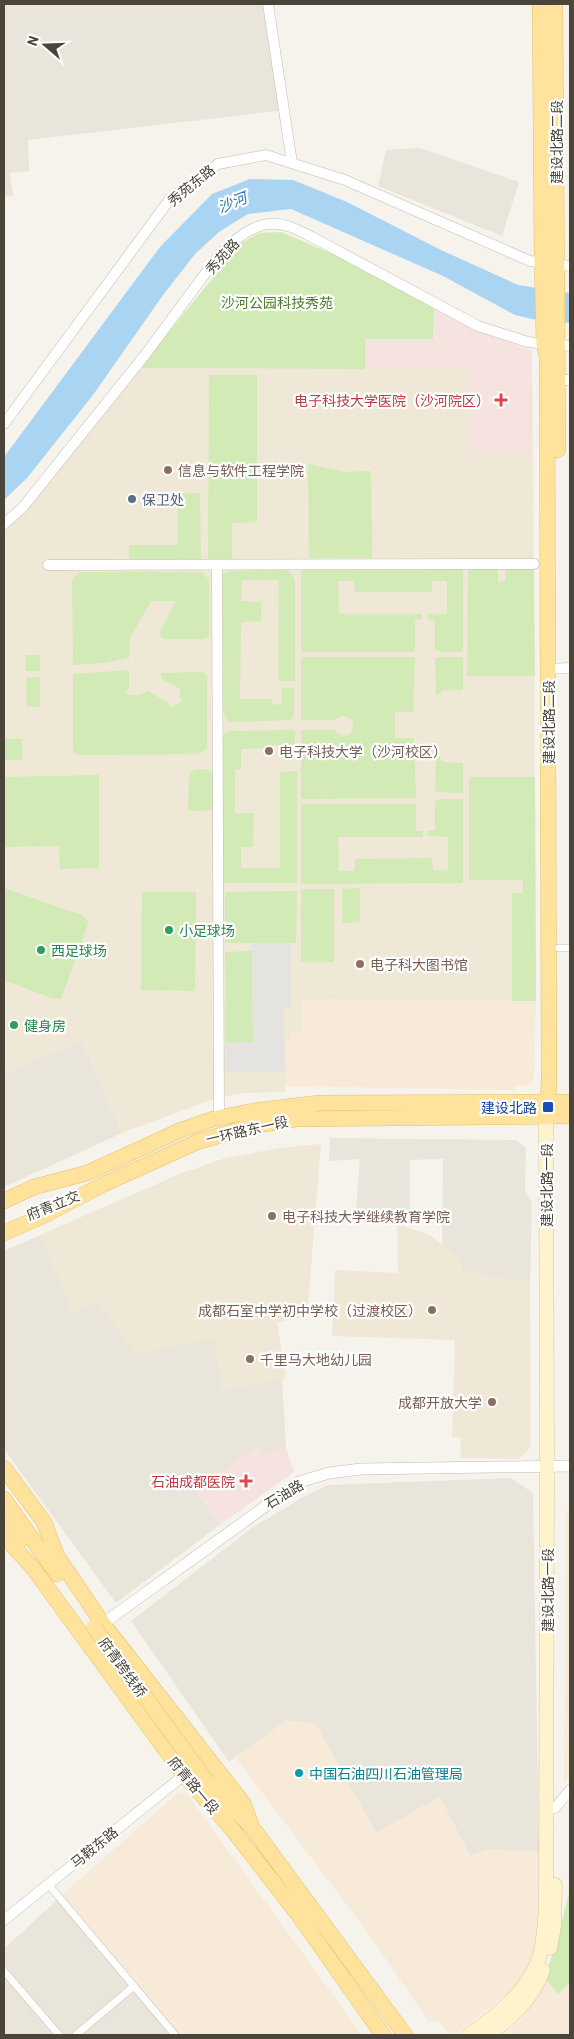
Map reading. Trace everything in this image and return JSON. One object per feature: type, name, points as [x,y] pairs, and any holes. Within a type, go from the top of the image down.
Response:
[{"type":"main road","name":"建设北路二段","points":[[540,4],[556,265]]},
{"type":"main road","name":"建设北路二段","points":[[555,4],[556,265],[550,280],[555,339],[548,357],[559,380],[559,669],[555,1108]]},
{"type":"main road","name":"建设北路二段","points":[[555,1108],[565,948],[559,669]]},
{"type":"main road","name":"一环路东一段","points":[[4,1201],[34,1187],[87,1172],[181,1130],[219,1118],[262,1109],[319,1103],[500,1109]]},
{"type":"main road","name":"一环路东一段","points":[[4,1233],[196,1142],[251,1126],[296,1119],[500,1109],[555,1108],[570,1116]]},
{"type":"main road","name":"建设北路一段","points":[[469,2035],[504,2010],[530,1978],[539,1958],[546,1911],[558,1467],[555,1108]]},
{"type":"main road","points":[[4,1210],[87,1172]]},
{"type":"main road","name":"府青立交","points":[[4,1225],[102,1185]]},
{"type":"main road","name":"府青路一段","points":[[4,1468],[44,1522],[57,1556]]},
{"type":"main road","name":"府青路一段","points":[[5,1491],[57,1556],[102,1624],[243,1803],[252,1827],[405,2035]]},
{"type":"main road","name":"府青跨线桥","points":[[5,1491],[134,1683],[206,1784],[232,1829]]},
{"type":"main road","name":"府青跨线桥","points":[[4,1513],[206,1784],[252,1827]]},
{"type":"main road","points":[[4,1522],[22,1546],[33,1568]]},
{"type":"main road","name":"府青路一段","points":[[4,1536],[33,1568],[184,1775],[232,1829],[297,1913],[383,2035]]},
{"type":"main road","name":"建设北路一段","points":[[488,2035],[513,2016],[528,1998],[540,1977],[549,1952],[554,1927],[555,1907],[550,1809]]},
{"type":"street","points":[[268,4],[292,163]]},
{"type":"street","name":"秀苑东路","points":[[5,418],[170,199],[218,164],[266,155],[344,180],[530,261],[556,265]]},
{"type":"street","name":"秀苑路","points":[[4,524],[23,507],[146,355],[219,255],[234,240],[260,225],[285,225],[312,237],[478,326],[516,339],[555,339]]},
{"type":"street","points":[[48,565],[534,564]]},
{"type":"street","points":[[217,565],[219,1118]]},
{"type":"street","name":"石油路","points":[[84,1638],[299,1482],[329,1473],[361,1469],[558,1467]]},
{"type":"street","name":"马鞍东路","points":[[4,1920],[184,1775]]},
{"type":"street","points":[[550,1809],[570,1790]]},
{"type":"street","points":[[48,1884],[175,2035]]},
{"type":"street","points":[[4,1971],[60,2035]]},
{"type":"street","points":[[76,2035],[134,1986]]},
{"type":"shaded area","points":[[4,4],[264,4],[285,110],[28,140],[29,171],[10,173],[13,196],[4,197]]},
{"type":"shaded area","points":[[570,4],[570,253],[569,253]]},
{"type":"shaded area","points":[[420,148],[519,182],[502,236],[378,186],[386,150]]},
{"type":"shaded area","name":"电子科技大学医院（沙河院区）","points":[[434,308],[478,329],[532,351],[533,452],[469,452],[470,369],[365,369],[365,339],[433,339]]},
{"type":"shaded area","name":"电子科技大学（沙河校区）","points":[[140,368],[470,369],[469,452],[533,452],[536,1001],[301,999],[301,1032],[290,1032],[290,1039],[285,1039],[285,1092],[245,1093],[219,1097],[122,1133],[82,1040],[4,1073],[4,528]]},
{"type":"shaded area","points":[[252,943],[291,943],[291,1008],[284,1008],[285,1071],[226,1072],[226,1043],[253,1042]]},
{"type":"shaded area","points":[[301,999],[536,1001],[534,1079],[530,1084],[515,1086],[514,1090],[285,1086],[285,1039],[290,1032],[301,1032]]},
{"type":"shaded area","points":[[82,1040],[122,1133],[4,1187],[4,1073]]},
{"type":"shaded area","points":[[330,1138],[516,1140],[526,1148],[525,1190],[532,1203],[530,1283],[463,1272],[456,1255],[442,1245],[443,1159],[410,1160],[410,1210],[356,1209],[360,1159],[329,1161]]},
{"type":"shaded area","points":[[321,1144],[307,1316],[277,1322],[286,1379],[222,1389],[214,1339],[135,1353],[99,1303],[73,1313],[40,1235],[204,1165],[226,1158],[280,1148]]},
{"type":"shaded area","points":[[189,1170],[314,1225],[307,1316],[277,1322],[278,1326],[223,1389],[282,1379],[286,1447],[263,1455],[259,1446],[196,1491],[221,1524],[116,1603],[4,1449],[4,1251]]},
{"type":"shaded area","name":"成都石室中学初中学校（过渡校区）","points":[[397,1224],[430,1235],[456,1255],[461,1261],[463,1272],[530,1283],[531,1447],[519,1459],[461,1458],[460,1437],[452,1437],[455,1340],[332,1336],[335,1270],[398,1273]]},
{"type":"shaded area","name":"石油成都医院","points":[[259,1446],[263,1455],[286,1447],[294,1472],[221,1524],[196,1490]]},
{"type":"shaded area","points":[[511,1478],[533,1493],[539,1852],[489,1850],[470,1856],[440,1797],[376,1833],[315,1724],[286,1721],[229,1762],[131,1621],[252,1528],[303,1497],[328,1485]]},
{"type":"shaded area","points":[[570,1508],[570,1775],[564,1783],[566,1512]]},
{"type":"shaded area","points":[[287,1720],[316,1724],[376,1833],[440,1797],[470,1856],[489,1850],[539,1852],[538,1933],[533,1959],[522,1982],[455,2035],[451,2035],[437,2020],[429,2022],[366,1930],[235,1757]]},
{"type":"shaded area","points":[[179,1792],[187,1794],[362,2035],[181,2035],[61,1896]]},
{"type":"shaded area","points":[[61,1896],[181,2035],[4,2035],[4,1949]]},
{"type":"shaded area","points":[[545,1978],[558,1994],[570,1983],[570,2035],[503,2035],[519,2022],[534,2002]]},
{"type":"green space","name":"沙河公园科技秀苑","points":[[281,232],[330,253],[434,308],[433,339],[365,339],[365,369],[140,368],[240,244],[259,233]]},
{"type":"green space","points":[[209,375],[257,375],[257,522],[232,523],[232,559],[208,559]]},
{"type":"green space","points":[[308,464],[345,472],[371,471],[372,558],[309,558]]},
{"type":"green space","points":[[200,493],[201,559],[129,560],[129,545],[178,545],[178,494]]},
{"type":"green space","points":[[301,568],[463,568],[463,652],[440,652],[435,650],[435,620],[428,619],[428,614],[447,614],[447,581],[432,581],[432,592],[355,592],[354,581],[338,581],[339,614],[422,614],[422,619],[415,620],[415,652],[301,652]]},
{"type":"green space","points":[[534,568],[535,676],[467,676],[468,569],[498,569],[498,582],[505,581],[506,569]]},
{"type":"green space","points":[[286,569],[295,580],[295,681],[278,681],[279,580],[242,580],[241,601],[261,602],[261,621],[241,622],[240,699],[272,699],[272,704],[282,705],[282,688],[294,688],[294,715],[291,720],[229,722],[222,710],[223,574],[230,571]]},
{"type":"green space","points":[[79,572],[201,572],[209,579],[209,636],[204,639],[163,639],[159,635],[175,601],[151,601],[130,638],[129,658],[103,663],[73,665],[72,581]]},
{"type":"green space","points":[[26,655],[40,655],[40,671],[26,671]]},
{"type":"green space","points":[[301,657],[415,657],[413,712],[395,712],[395,738],[414,738],[416,798],[301,799],[301,730],[334,730],[338,734],[345,736],[351,732],[353,725],[352,720],[343,715],[335,720],[301,720]]},
{"type":"green space","points":[[463,657],[463,690],[443,690],[436,696],[435,658]]},
{"type":"green space","points":[[129,670],[129,690],[126,691],[127,695],[140,695],[148,691],[170,704],[171,708],[176,704],[178,705],[182,699],[180,697],[181,690],[161,678],[161,673],[203,672],[207,676],[207,748],[200,754],[77,755],[73,751],[73,674]]},
{"type":"green space","points":[[40,677],[40,707],[27,707],[26,678]]},
{"type":"green space","points":[[231,731],[295,731],[295,760],[284,760],[284,745],[273,745],[273,748],[241,749],[241,769],[235,769],[235,813],[254,813],[253,847],[241,847],[241,868],[280,868],[280,772],[297,771],[297,883],[223,882],[222,735]]},
{"type":"green space","points":[[4,739],[22,739],[22,760],[4,760]]},
{"type":"green space","points":[[436,754],[443,762],[463,763],[463,793],[435,792]]},
{"type":"green space","points":[[207,769],[213,774],[213,810],[188,811],[189,775],[194,770]]},
{"type":"green space","points":[[99,775],[99,868],[60,869],[59,846],[4,847],[4,777]]},
{"type":"green space","points":[[469,777],[535,777],[536,1001],[512,1001],[512,893],[523,893],[523,880],[469,880]]},
{"type":"green space","points":[[440,799],[463,799],[463,883],[301,884],[301,804],[416,804],[416,831],[423,831],[423,837],[338,837],[339,871],[355,871],[355,859],[432,858],[433,870],[448,870],[448,837],[428,836],[428,831],[435,830],[435,801]]},
{"type":"green space","name":"西足球场","points":[[4,888],[81,915],[89,921],[61,999],[51,998],[4,980]]},
{"type":"green space","points":[[360,888],[360,922],[342,923],[342,889]]},
{"type":"green space","points":[[301,889],[334,889],[334,962],[301,962]]},
{"type":"green space","points":[[297,891],[296,943],[225,943],[225,892]]},
{"type":"green space","points":[[142,892],[196,892],[195,991],[141,990]]},
{"type":"green space","points":[[252,951],[253,1043],[226,1043],[225,952]]},
{"type":"green space","points":[[570,1861],[570,1983],[558,1994],[545,1978],[569,1893]]},
{"type":"water","name":"沙河","points":[[250,179],[293,180],[347,202],[441,250],[518,285],[570,293],[570,323],[532,319],[515,315],[443,276],[291,209],[248,214],[219,232],[195,254],[163,295],[93,395],[27,478],[4,500],[4,457],[160,247],[212,194]]},
{"type":"place","name":"电子科技大学医院（沙河院区）","points":[[501,400]]},
{"type":"place","name":"信息与软件工程学院","points":[[168,470]]},
{"type":"place","name":"保卫处","points":[[132,499]]},
{"type":"place","name":"电子科技大学（沙河校区）","points":[[269,751]]},
{"type":"place","name":"小足球场","points":[[169,930]]},
{"type":"place","name":"西足球场","points":[[41,950]]},
{"type":"place","name":"电子科大图书馆","points":[[360,964]]},
{"type":"place","name":"健身房","points":[[14,1025]]},
{"type":"place","name":"建设北路","points":[[548,1107]]},
{"type":"place","name":"电子科技大学继续教育学院","points":[[272,1216]]},
{"type":"place","name":"成都石室中学初中学校（过渡校区）","points":[[432,1310]]},
{"type":"place","name":"千里马大地幼儿园","points":[[250,1359]]},
{"type":"place","name":"成都开放大学","points":[[492,1402]]},
{"type":"place","name":"石油成都医院","points":[[246,1481]]},
{"type":"place","name":"中国石油四川石油管理局","points":[[299,1773]]}]
